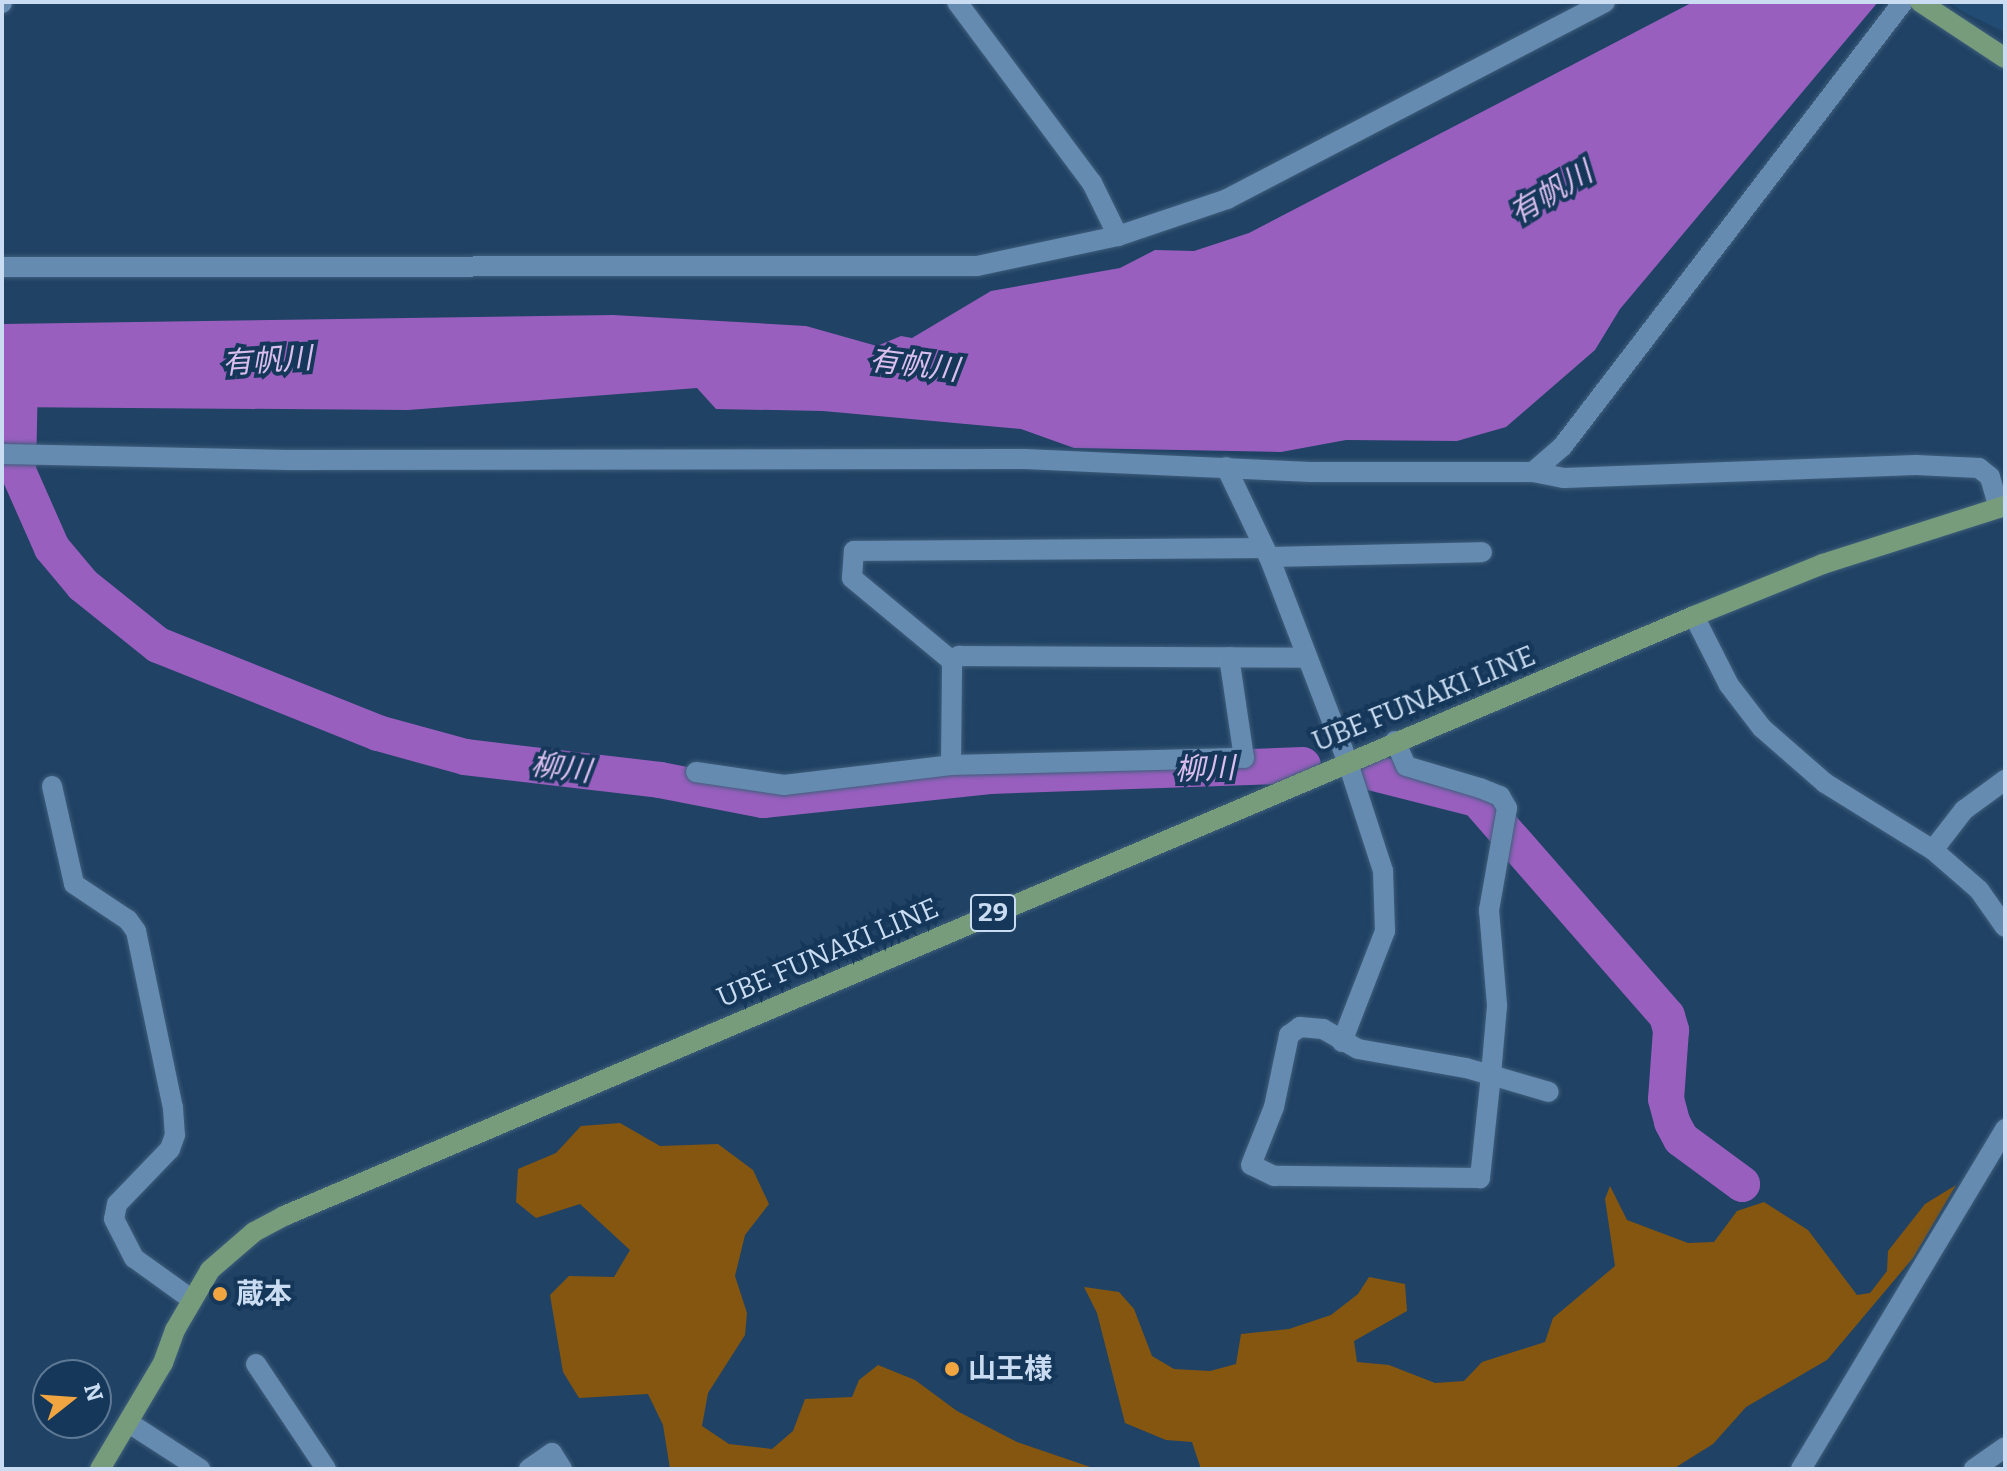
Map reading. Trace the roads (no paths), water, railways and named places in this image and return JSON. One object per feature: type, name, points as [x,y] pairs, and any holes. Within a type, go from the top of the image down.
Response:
[{"type":"main road","points":[[1920,2],[2005,58]]},
{"type":"main road","name":"UBE FUNAKI LINE","points":[[100,1469],[129,1423],[191,1299],[232,1250],[284,1216],[1347,760],[1694,616],[1823,564],[2002,507]]},
{"type":"street","points":[[957,2],[1092,183],[1118,236]]},
{"type":"street","points":[[2,267],[895,270],[977,266],[1118,236],[1227,199],[1605,2]]},
{"type":"street","points":[[1533,472],[1562,447],[1903,2]]},
{"type":"street","points":[[2,454],[288,460],[1025,459],[1226,467],[1533,472],[1564,478],[1777,466],[1979,468],[1990,477],[2002,507]]},
{"type":"street","points":[[1226,467],[1266,552],[1347,760],[1383,871],[1385,931],[1342,1042]]},
{"type":"street","points":[[952,661],[852,578],[854,551],[1482,552]]},
{"type":"street","points":[[1694,616],[1729,685],[1784,750],[1835,790],[1933,850],[1979,890],[2005,927]]},
{"type":"street","points":[[952,661],[959,656],[1306,658]]},
{"type":"street","points":[[696,772],[784,785],[951,765],[1244,758],[1229,657]]},
{"type":"street","points":[[951,765],[952,661]]},
{"type":"street","points":[[1395,741],[1406,766],[1500,796],[1507,808],[1489,910],[1497,1006],[1491,1075],[1480,1178],[1274,1176],[1251,1165],[1274,1107],[1289,1035],[1309,1025],[1342,1042],[1391,1057],[1491,1075],[1549,1092]]},
{"type":"street","points":[[1933,850],[1964,810],[2005,780]]},
{"type":"street","points":[[52,786],[74,884],[128,920],[136,931],[173,1108],[175,1135],[170,1149],[117,1204],[114,1219],[134,1258],[191,1299]]},
{"type":"street","points":[[1801,1469],[2005,1129]]},
{"type":"street","points":[[256,1364],[326,1469]]},
{"type":"street","points":[[129,1423],[200,1469]]},
{"type":"street","points":[[1974,1469],[2005,1447]]},
{"type":"street","points":[[529,1469],[552,1453],[562,1469]]},
{"type":"water","name":"有帆川","points":[[1693,2],[1878,2],[1620,309],[1595,350],[1506,427],[1457,441],[1346,440],[1281,452],[1074,448],[1021,429],[823,411],[716,409],[697,388],[408,410],[2,407],[2,324],[613,315],[806,326],[877,346],[901,336],[912,338],[991,291],[1120,268],[1155,250],[1194,251],[1249,233]]},
{"type":"waterway","name":"柳川","points":[[20,377],[18,471],[52,548],[83,585],[158,645],[378,733],[465,757],[660,780],[763,800],[990,776],[1303,765]]},
{"type":"waterway","name":"柳川","points":[[1370,772],[1477,799],[1667,1016],[1671,1030],[1666,1099],[1672,1122],[1681,1139],[1742,1184]]},
{"type":"place","name":"蔵本","points":[[220,1294]]},
{"type":"place","name":"山王様","points":[[952,1369]]}]
